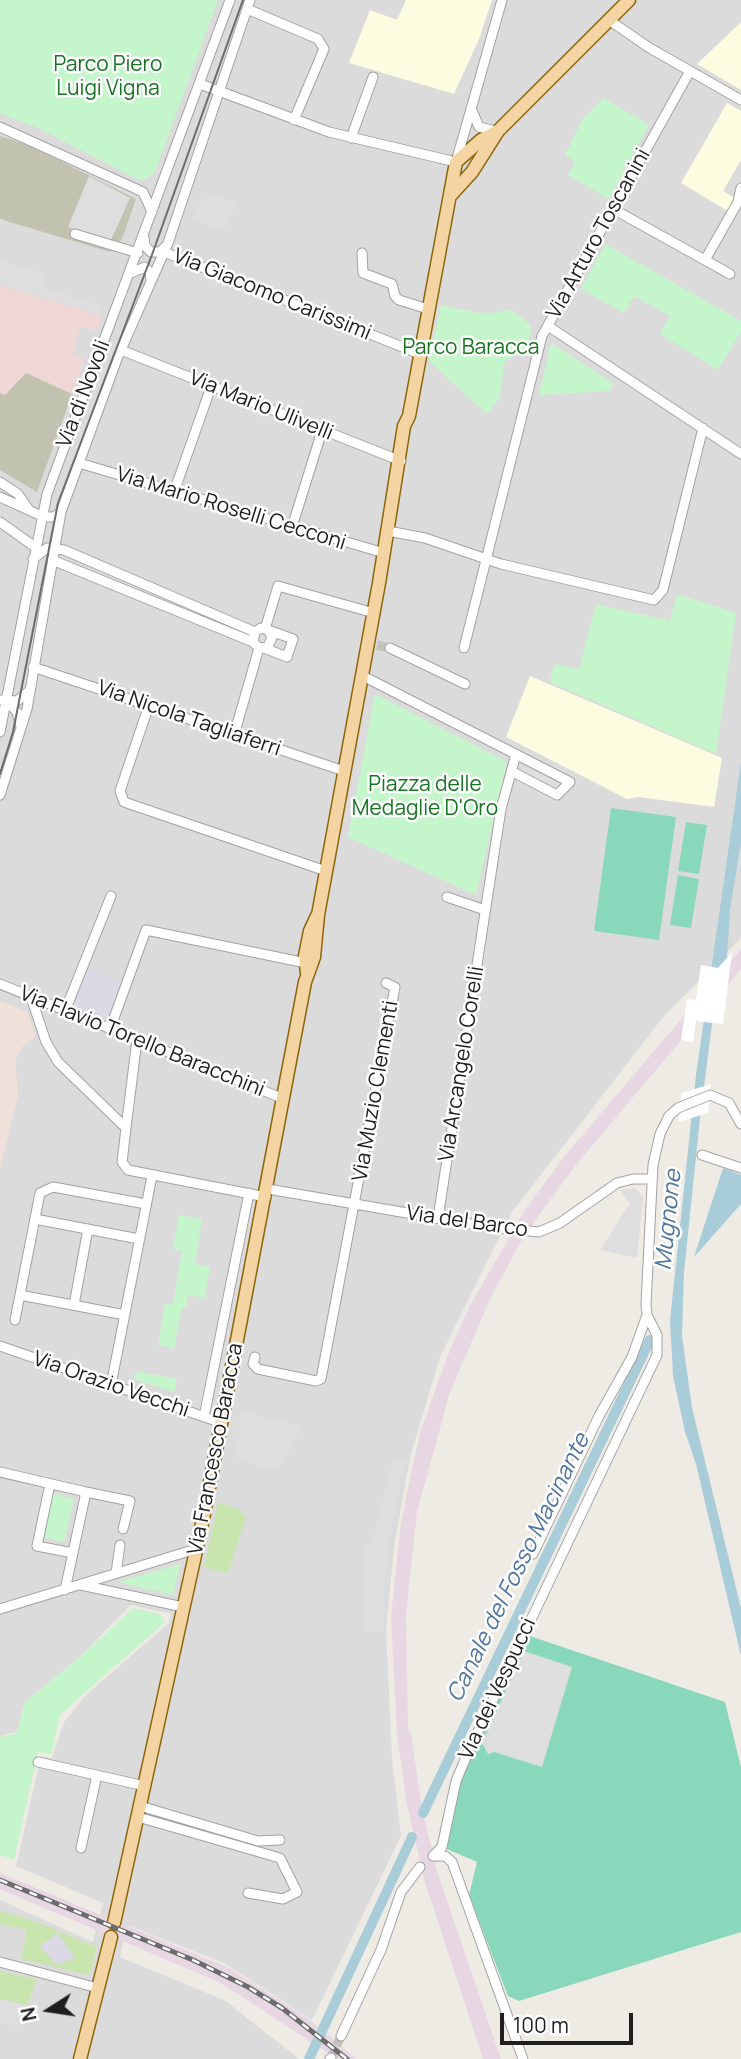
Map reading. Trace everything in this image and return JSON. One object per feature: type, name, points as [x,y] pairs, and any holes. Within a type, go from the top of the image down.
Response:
[{"type":"main road","name":"Via Francesco Baracca","points":[[454,191],[472,172],[498,131],[629,0]]},
{"type":"main road","name":"Via Francesco Baracca","points":[[114,1923],[222,1423],[307,968],[314,957],[318,915],[361,675],[372,644],[373,613],[401,458],[404,426],[409,416],[428,309],[454,191],[463,171],[456,162],[481,140],[498,131]]},
{"type":"main road","points":[[80,2059],[111,1937]]},
{"type":"street","name":"Via di Novoli","points":[[0,732],[41,516],[230,0]]},
{"type":"street","name":"Via Francesco Baracca","points":[[456,162],[502,0]]},
{"type":"street","name":"Via di Novoli","points":[[0,795],[22,730],[61,512],[121,350],[166,248],[249,4]]},
{"type":"street","points":[[249,4],[258,14],[318,39],[324,49],[294,120]]},
{"type":"street","points":[[609,20],[741,100]]},
{"type":"street","name":"Via Arturo Toscanini","points":[[464,648],[540,342],[690,71]]},
{"type":"street","points":[[351,138],[373,77]]},
{"type":"street","points":[[200,85],[351,138],[456,162]]},
{"type":"street","points":[[471,107],[479,127],[498,131]]},
{"type":"street","points":[[0,127],[33,139],[143,192],[152,212]]},
{"type":"street","points":[[143,192],[163,181]]},
{"type":"street","points":[[705,260],[738,202],[741,188]]},
{"type":"street","points":[[613,209],[730,274]]},
{"type":"street","points":[[75,234],[138,253]]},
{"type":"street","points":[[144,236],[145,246],[151,252],[160,252],[166,248]]},
{"type":"street","name":"Via Giacomo Carissimi","points":[[166,248],[420,354]]},
{"type":"street","points":[[362,253],[363,273],[392,284],[399,300],[428,309]]},
{"type":"street","points":[[130,273],[139,267],[146,268],[150,273],[150,282]]},
{"type":"street","points":[[548,326],[741,454]]},
{"type":"street","name":"Via Mario Ulivelli","points":[[121,350],[322,431],[401,458]]},
{"type":"street","points":[[174,492],[211,387]]},
{"type":"street","points":[[388,531],[425,538],[486,559],[656,600],[663,590],[703,428]]},
{"type":"street","points":[[292,527],[322,431]]},
{"type":"street","name":"Via Mario Roselli Cecconi","points":[[79,463],[384,554]]},
{"type":"street","points":[[0,482],[19,494],[29,510]]},
{"type":"street","points":[[0,497],[41,516],[53,517],[61,512]]},
{"type":"street","points":[[0,522],[35,547]]},
{"type":"street","points":[[33,561],[40,551],[54,548],[261,638]]},
{"type":"street","points":[[52,560],[261,638]]},
{"type":"street","points":[[234,735],[278,586],[373,613]]},
{"type":"street","points":[[390,648],[465,684]]},
{"type":"street","name":"Via Nicola Tagliaferri","points":[[33,667],[344,771]]},
{"type":"street","points":[[361,675],[570,782],[557,795],[513,772]]},
{"type":"street","points":[[4,701],[19,700],[30,689]]},
{"type":"street","points":[[4,701],[19,715],[22,730]]},
{"type":"street","points":[[149,705],[120,791],[122,799],[326,871]]},
{"type":"street","name":"Via Arcangelo Corelli","points":[[438,1218],[501,809],[516,754]]},
{"type":"street","points":[[65,1011],[111,895]]},
{"type":"street","points":[[447,897],[485,910]]},
{"type":"street","points":[[110,1029],[146,930],[307,968]]},
{"type":"street","name":"Via Muzio Clementi","points":[[355,1204],[395,987],[386,983]]},
{"type":"street","name":"Via Flavio Torello Baracchini","points":[[0,984],[284,1098]]},
{"type":"street","points":[[31,997],[46,1042],[58,1062],[126,1128]]},
{"type":"street","points":[[126,1128],[137,1040]]},
{"type":"street","name":"Via dei Vespucci","points":[[533,1554],[599,1416],[632,1357],[647,1315],[652,1179],[660,1134],[669,1116],[680,1106],[710,1095],[729,1103],[741,1124]]},
{"type":"street","name":"Via del Barco","points":[[126,1128],[124,1166],[130,1171],[249,1193],[355,1204],[539,1232],[560,1223],[617,1183],[633,1179],[652,1179]]},
{"type":"street","points":[[702,1155],[741,1168]]},
{"type":"street","points":[[111,1385],[152,1176]]},
{"type":"street","points":[[15,1320],[40,1193],[53,1187],[146,1204]]},
{"type":"street","name":"Via Francesco Baracca","points":[[204,1417],[249,1193]]},
{"type":"street","points":[[255,1357],[254,1364],[258,1369],[316,1381],[321,1379],[355,1204]]},
{"type":"street","points":[[35,1219],[139,1239]]},
{"type":"street","points":[[74,1305],[88,1229]]},
{"type":"street","points":[[20,1295],[125,1315]]},
{"type":"street","name":"Via dei Vespucci","points":[[523,2059],[452,1862],[445,1856],[433,1856],[442,1847],[456,1781],[464,1760],[657,1354],[657,1335],[647,1315]]},
{"type":"street","name":"Via Orazio Vecchi","points":[[0,1346],[222,1423]]},
{"type":"street","points":[[0,1472],[130,1501],[123,1529]]},
{"type":"street","points":[[50,1484],[37,1546],[73,1553]]},
{"type":"street","points":[[65,1590],[86,1492]]},
{"type":"street","points":[[116,1573],[120,1545]]},
{"type":"street","points":[[0,1609],[196,1549]]},
{"type":"street","points":[[81,1585],[183,1607]]},
{"type":"street","points":[[38,1762],[145,1786]]},
{"type":"street","points":[[81,1848],[97,1775]]},
{"type":"street","points":[[139,1812],[247,1838],[276,1842],[281,1840]]},
{"type":"street","points":[[139,1812],[281,1858],[297,1892],[283,1899],[247,1893]]},
{"type":"street","points":[[240,1846],[247,1838]]},
{"type":"street","points":[[341,2036],[377,1959],[401,1892],[420,1867]]},
{"type":"street","points":[[0,1962],[98,1988]]},
{"type":"shaded area","points":[[0,0],[741,0],[741,938],[664,1016],[512,1212],[440,1357],[410,1457],[394,1546],[386,1630],[392,1758],[401,1836],[312,2020],[224,1963],[127,1925],[120,1957],[226,2001],[299,2059],[0,2059],[0,1900],[93,1942],[103,1903],[16,1866],[41,1756],[52,1758],[64,1722],[87,1694],[169,1623],[171,1614],[131,1605],[78,1659],[25,1702],[17,1732],[0,1736]]},
{"type":"shaded area","points":[[406,0],[492,0],[479,39],[454,94],[349,63],[370,10],[397,20]]},
{"type":"shaded area","points":[[741,22],[741,90],[697,64]]},
{"type":"shaded area","points":[[727,103],[741,111],[741,160],[723,191],[735,198],[728,211],[681,183]]},
{"type":"shaded area","points":[[0,136],[31,146],[136,199],[122,239],[110,252],[0,219]]},
{"type":"shaded area","points":[[89,176],[130,198],[111,240],[68,227]]},
{"type":"shaded area","points":[[203,192],[236,204],[224,232],[195,219]]},
{"type":"shaded area","points":[[0,261],[46,275],[43,288],[100,306],[97,314],[0,284]]},
{"type":"shaded area","points":[[0,285],[102,316],[97,331],[80,327],[72,354],[85,358],[72,394],[26,373],[5,396],[0,393]]},
{"type":"shaded area","points":[[26,373],[72,394],[37,492],[0,470],[0,393],[5,395]]},
{"type":"shaded area","points":[[530,676],[722,758],[714,807],[638,797],[627,799],[506,737]]},
{"type":"shaded area","points":[[527,761],[565,782],[557,792],[519,772]]},
{"type":"shaded area","points":[[741,949],[741,969],[575,1166],[525,1234],[490,1299],[450,1392],[417,1512],[406,1614],[408,1730],[411,1734],[422,1808],[437,1871],[501,2059],[483,2059],[425,1882],[407,1805],[397,1734],[391,1616],[401,1524],[411,1473],[421,1430],[448,1355],[468,1309],[525,1210],[563,1158]]},
{"type":"shaded area","points":[[86,968],[125,982],[111,1020],[71,1006]]},
{"type":"shaded area","points":[[0,1001],[28,1012],[35,1037],[23,1046],[15,1061],[18,1095],[0,1170]]},
{"type":"shaded area","points":[[635,1188],[643,1197],[637,1258],[600,1250],[630,1203],[619,1190]]},
{"type":"shaded area","points":[[240,1411],[303,1427],[277,1471],[237,1459]]},
{"type":"shaded area","points":[[393,1459],[406,1462],[392,1526],[385,1581],[384,1632],[363,1631],[365,1546],[372,1545]]},
{"type":"shaded area","points":[[524,1651],[572,1667],[542,1767],[494,1752],[488,1754],[482,1743]]},
{"type":"shaded area","points":[[0,1873],[229,1968],[306,2017],[357,2059],[337,2059],[221,1983],[0,1889]]},
{"type":"shaded area","points":[[58,1933],[75,1958],[56,1965],[40,1946]]},
{"type":"shaded area","points":[[0,2000],[23,2005],[18,2027],[0,2022]]},
{"type":"green space","name":"Parco Piero Luigi Vigna","points":[[0,0],[218,0],[155,172],[148,178],[139,180],[36,127],[0,113]]},
{"type":"green space","points":[[604,98],[649,125],[609,199],[568,175],[575,162],[565,155],[583,119]]},
{"type":"green space","points":[[605,244],[741,321],[741,331],[718,370],[660,334],[670,316],[634,296],[624,313],[581,289]]},
{"type":"green space","name":"Parco Baracca","points":[[441,305],[484,314],[511,310],[531,325],[527,356],[519,354],[505,361],[499,399],[487,414],[429,361]]},
{"type":"green space","points":[[551,343],[613,383],[610,391],[539,395]]},
{"type":"green space","points":[[677,594],[736,613],[716,754],[550,682],[554,664],[579,669],[596,604],[670,621]]},
{"type":"green space","name":"Piazza delle Medaglie D'Oro","points":[[375,694],[507,762],[476,895],[348,837]]},
{"type":"green space","points":[[611,808],[676,817],[659,940],[594,931]]},
{"type":"green space","points":[[686,822],[707,825],[699,874],[678,871]]},
{"type":"green space","points":[[678,875],[699,879],[691,928],[670,925]]},
{"type":"green space","points":[[179,1215],[202,1219],[195,1264],[210,1267],[205,1298],[188,1295],[186,1307],[182,1307],[174,1348],[158,1345],[165,1304],[173,1304],[182,1251],[173,1249]]},
{"type":"green space","points":[[136,1371],[177,1379],[174,1392],[134,1379]]},
{"type":"green space","points":[[53,1494],[74,1499],[64,1542],[44,1537]]},
{"type":"green space","points":[[218,1502],[238,1509],[246,1517],[228,1573],[204,1567]]},
{"type":"green space","points":[[180,1564],[173,1595],[121,1583],[121,1581]]},
{"type":"green space","points":[[133,1608],[160,1614],[165,1622],[60,1715],[51,1755],[38,1752],[14,1860],[0,1855],[0,1737],[17,1733],[25,1702],[78,1659]]},
{"type":"green space","points":[[530,1636],[725,1702],[741,1767],[741,1932],[519,2001],[508,1996],[469,1895],[477,1862],[447,1849],[459,1786],[475,1746]]},
{"type":"green space","points":[[0,1911],[31,1920],[97,1947],[90,1975],[21,1959],[27,1930],[0,1924]]},
{"type":"green space","points":[[0,1971],[37,1979],[27,2005],[0,1999]]},
{"type":"water","points":[[741,762],[741,843],[730,910],[727,959],[719,969],[700,1118],[684,1272],[682,1336],[692,1408],[741,1608],[741,1656],[673,1376],[670,1320],[696,1075]]},
{"type":"water","points":[[723,1168],[741,1175],[741,1204],[694,1257]]},
{"type":"pier","points":[[732,952],[723,1024],[696,1021],[693,1042],[681,1040],[687,999],[696,1000],[701,965],[718,968]]},
{"type":"pier","points":[[711,1084],[708,1113],[678,1122],[682,1093]]},
{"type":"waterway","name":"Canale del Fosso Macinante","points":[[423,1813],[650,1340]]},
{"type":"waterway","name":"Canale del Fosso Macinante","points":[[309,2059],[412,1837]]},
{"type":"tunnel","points":[[377,645],[390,648]]},
{"type":"tunnel","points":[[331,2058],[341,2036]]},
{"type":"tram line","points":[[0,774],[13,732],[58,503],[153,252],[243,0]]},
{"type":"railway","points":[[0,1880],[193,1960],[248,1987],[282,2008],[347,2059]]},
{"type":"water label","name":"Mugnone","points":[[669,1220]]}]
